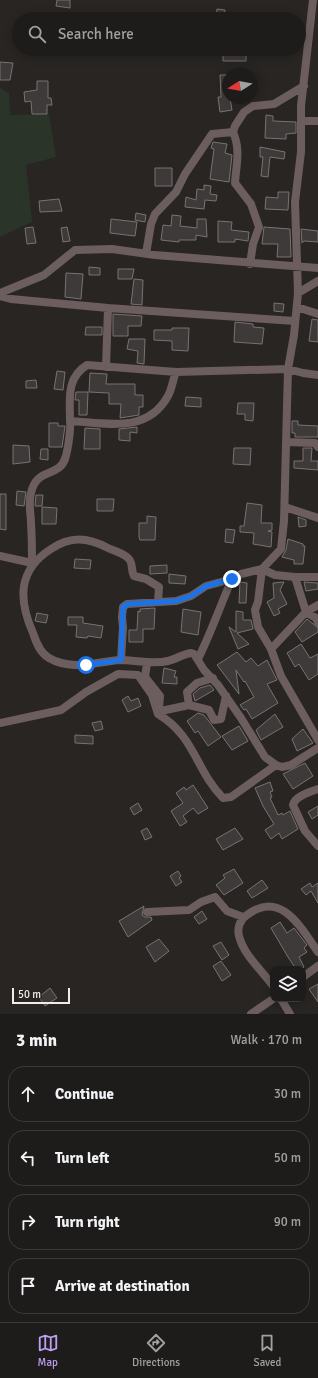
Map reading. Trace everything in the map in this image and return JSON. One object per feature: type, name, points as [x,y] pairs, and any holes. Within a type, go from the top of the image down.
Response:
[{"type":"street","points":[[121,660],[123,607],[128,604],[176,601],[191,596],[206,586],[232,579],[241,574],[262,569],[281,549],[285,507],[288,369],[298,293],[295,202],[301,152],[302,106],[313,0]]},
{"type":"street","points":[[250,264],[253,244],[259,226],[251,204],[235,183],[239,155],[238,143],[233,132],[244,112],[253,106],[274,104],[304,86]]},
{"type":"street","points":[[302,121],[318,121]]},
{"type":"street","points":[[146,254],[151,224],[155,214],[176,192],[185,174],[212,134],[233,132]]},
{"type":"street","points":[[0,294],[44,275],[75,250],[112,249],[146,254],[250,264],[318,268]]},
{"type":"street","points":[[298,293],[318,281]]},
{"type":"street","points":[[0,294],[11,299],[108,308],[295,321]]},
{"type":"street","points":[[297,307],[318,314]]},
{"type":"street","points":[[106,367],[108,308]]},
{"type":"street","points":[[318,375],[288,369],[176,372],[87,366],[82,368],[72,382],[68,395],[70,421],[65,459],[60,466],[50,473],[39,477],[34,482],[30,495],[32,563],[25,579],[24,605],[30,627],[41,651],[48,658],[61,664],[86,665],[121,660],[147,663],[169,661],[191,652],[226,696],[248,728],[265,757],[276,765],[282,767],[291,765],[318,748]]},
{"type":"street","points":[[70,421],[115,424],[140,422],[159,408],[169,395],[176,372]]},
{"type":"street","points":[[287,442],[315,444],[318,447]]},
{"type":"street","points":[[285,507],[318,518]]},
{"type":"street","points":[[0,556],[32,563],[59,543],[75,539],[87,539],[130,559],[134,576],[146,579],[160,587],[158,602]]},
{"type":"street","points":[[262,569],[275,575],[318,577]]},
{"type":"street","points":[[262,569],[255,617],[258,627],[271,649],[281,676],[318,740]]},
{"type":"street","points":[[295,577],[306,612],[317,620]]},
{"type":"street","points":[[198,659],[211,633],[217,614],[232,579]]},
{"type":"street","points":[[271,649],[306,612],[318,604]]},
{"type":"street","points":[[147,663],[145,677],[160,696],[160,710],[165,711],[190,705],[209,710],[214,720],[221,719],[226,696]]},
{"type":"street","points":[[0,723],[61,710],[86,692],[118,674],[138,675],[152,695],[158,714],[172,722],[184,737],[214,789],[223,798],[231,797],[276,765]]},
{"type":"street","points":[[190,705],[187,692],[197,683],[213,678]]},
{"type":"street","points":[[318,789],[294,801],[292,806],[305,831],[318,846]]},
{"type":"street","points":[[148,912],[189,910],[201,902],[215,897],[227,911],[243,917]]},
{"type":"street","points":[[270,982],[252,960],[241,942],[238,928],[243,917],[254,910],[267,906],[280,907],[294,919],[318,952]]},
{"type":"street","points":[[306,975],[318,966]]},
{"type":"street","points":[[251,1014],[270,1001]]},
{"type":"street","points":[[283,1002],[290,1014]]},
{"type":"green space","points":[[0,88],[9,93],[10,115],[49,114],[56,157],[26,165],[32,222],[0,237]]},
{"type":"building","points":[[57,0],[70,0],[70,8],[56,6]]},
{"type":"building","points":[[217,9],[225,10],[225,12],[217,12]]},
{"type":"building","points":[[223,56],[246,56],[246,61],[223,61]]},
{"type":"building","points":[[0,62],[13,63],[10,80],[0,80]]},
{"type":"building","points":[[220,75],[222,75],[222,104],[231,104],[232,110],[220,112],[218,97],[221,97]]},
{"type":"building","points":[[37,81],[48,81],[48,98],[51,98],[52,105],[47,105],[47,114],[32,114],[31,101],[25,102],[24,92],[37,90]]},
{"type":"building","points":[[266,115],[273,116],[273,121],[296,122],[296,133],[286,134],[286,139],[265,138]]},
{"type":"building","points":[[213,142],[227,144],[225,153],[232,155],[229,182],[210,179],[214,149],[211,148]]},
{"type":"building","points":[[260,147],[285,152],[284,159],[270,157],[268,177],[261,176],[263,157],[260,157]]},
{"type":"building","points":[[155,168],[172,168],[172,186],[155,186]]},
{"type":"building","points":[[204,185],[211,186],[210,194],[217,195],[216,201],[205,200],[204,209],[185,207],[186,197],[196,200],[197,189],[204,190]]},
{"type":"building","points":[[278,192],[289,192],[288,210],[265,209],[266,197],[278,198]]},
{"type":"building","points":[[59,199],[62,211],[40,212],[39,201]]},
{"type":"building","points":[[136,213],[146,215],[145,222],[135,220]]},
{"type":"building","points":[[172,215],[181,216],[180,226],[197,228],[197,219],[206,219],[207,237],[196,235],[196,240],[179,240],[179,242],[161,240],[163,225],[171,226]]},
{"type":"building","points":[[111,219],[137,222],[135,236],[110,233]]},
{"type":"building","points":[[218,221],[232,222],[231,230],[249,232],[248,241],[235,239],[235,242],[218,242]]},
{"type":"building","points":[[33,227],[36,243],[27,244],[25,228]]},
{"type":"building","points":[[67,227],[70,241],[63,242],[61,228]]},
{"type":"building","points":[[264,227],[290,229],[291,257],[277,257],[278,244],[262,244]]},
{"type":"building","points":[[301,229],[318,231],[318,242],[304,241],[302,243]]},
{"type":"building","points":[[89,267],[100,268],[100,275],[89,275]]},
{"type":"building","points":[[118,269],[134,269],[132,279],[118,279]]},
{"type":"building","points":[[66,273],[83,274],[81,299],[65,297]]},
{"type":"building","points":[[134,279],[143,280],[142,305],[131,304]]},
{"type":"building","points":[[274,303],[284,304],[283,312],[274,311]]},
{"type":"building","points":[[113,314],[142,316],[141,326],[128,326],[128,336],[113,336]]},
{"type":"building","points":[[312,319],[318,320],[318,342],[309,341]]},
{"type":"building","points":[[235,322],[253,324],[253,327],[264,328],[262,344],[234,342]]},
{"type":"building","points":[[86,327],[102,327],[102,335],[85,335]]},
{"type":"building","points":[[172,328],[189,328],[188,351],[172,350],[172,341],[154,340],[154,330],[172,330]]},
{"type":"building","points":[[129,339],[145,339],[144,364],[137,363],[138,351],[127,349]]},
{"type":"building","points":[[57,371],[65,372],[63,390],[54,389]]},
{"type":"building","points":[[90,373],[107,374],[106,384],[135,384],[135,395],[143,395],[143,407],[139,407],[139,415],[120,418],[121,404],[109,404],[109,393],[89,392]]},
{"type":"building","points":[[36,380],[37,388],[26,388],[26,381]]},
{"type":"building","points":[[76,392],[88,392],[87,415],[79,415],[79,400],[75,400]]},
{"type":"building","points":[[186,397],[201,398],[201,407],[185,406]]},
{"type":"building","points":[[238,403],[254,403],[253,421],[245,420],[245,414],[237,414]]},
{"type":"building","points":[[292,421],[298,421],[298,425],[318,426],[318,437],[295,437],[295,433],[292,433]]},
{"type":"building","points":[[49,423],[58,423],[58,426],[65,426],[62,447],[49,447]]},
{"type":"building","points":[[137,427],[137,433],[130,432],[130,441],[119,440],[119,429]]},
{"type":"building","points":[[85,428],[100,429],[100,449],[84,449]]},
{"type":"building","points":[[13,445],[29,446],[30,462],[13,464]]},
{"type":"building","points":[[234,448],[251,448],[250,465],[233,464]]},
{"type":"building","points":[[303,448],[312,448],[311,461],[318,461],[318,470],[294,468],[294,461],[303,461]]},
{"type":"building","points":[[41,449],[48,449],[48,460],[40,459]]},
{"type":"building","points":[[17,491],[26,492],[24,506],[16,505]]},
{"type":"building","points":[[0,494],[6,494],[6,530],[0,529]]},
{"type":"building","points":[[36,495],[43,495],[42,506],[35,506]]},
{"type":"building","points":[[97,499],[114,499],[113,511],[97,511]]},
{"type":"building","points":[[247,503],[262,505],[261,523],[272,523],[272,530],[268,531],[272,532],[271,547],[253,544],[254,533],[240,532],[240,526],[244,526]]},
{"type":"building","points":[[42,507],[57,508],[56,524],[42,524]]},
{"type":"building","points":[[147,516],[156,517],[155,540],[140,540],[139,537],[139,523],[147,523]]},
{"type":"building","points":[[298,517],[306,520],[306,526],[299,527]]},
{"type":"building","points":[[226,529],[235,530],[233,543],[225,542]]},
{"type":"building","points":[[288,539],[305,546],[303,564],[294,564],[294,560],[282,557],[286,550]]},
{"type":"building","points":[[75,559],[91,560],[90,569],[74,568]]},
{"type":"building","points":[[167,565],[167,573],[150,574],[150,566]]},
{"type":"building","points":[[169,574],[186,576],[185,584],[169,583]]},
{"type":"building","points":[[240,582],[247,583],[246,603],[239,603]]},
{"type":"building","points":[[284,582],[280,590],[287,604],[278,609],[280,613],[274,616],[267,602],[274,598],[273,583]]},
{"type":"building","points":[[304,582],[318,583],[318,589],[306,591]]},
{"type":"building","points":[[155,608],[154,629],[143,629],[143,642],[129,642],[129,630],[137,630],[138,611],[140,612],[140,609]]},
{"type":"building","points":[[183,609],[201,612],[198,635],[181,632]]},
{"type":"building","points":[[236,611],[243,612],[243,620],[251,620],[253,629],[237,633],[249,644],[238,649],[229,627],[236,632]]},
{"type":"building","points":[[37,613],[48,615],[46,623],[35,621]]},
{"type":"building","points":[[68,617],[83,617],[83,623],[103,626],[101,638],[88,636],[87,638],[76,637],[77,625],[68,625]]},
{"type":"building","points":[[307,619],[318,628],[318,632],[302,642],[295,632]]},
{"type":"building","points":[[301,644],[310,658],[318,654],[318,674],[309,680],[299,664],[295,667],[287,653]]},
{"type":"building","points":[[237,652],[246,662],[251,658],[258,666],[267,660],[277,680],[267,684],[278,703],[252,719],[246,709],[244,710],[240,705],[254,697],[245,681],[244,682],[236,670],[239,694],[217,665]]},
{"type":"building","points":[[164,668],[176,671],[174,677],[177,677],[177,684],[162,683]]},
{"type":"building","points":[[210,685],[214,690],[195,701],[193,694],[200,688]]},
{"type":"building","points":[[128,696],[131,701],[138,698],[141,706],[128,712],[122,700]]},
{"type":"building","points":[[198,713],[204,715],[221,737],[208,746],[198,731],[195,733],[187,721]]},
{"type":"building","points":[[275,714],[283,727],[261,740],[256,730]]},
{"type":"building","points":[[101,721],[103,729],[95,731],[92,723]]},
{"type":"building","points":[[239,726],[248,741],[232,750],[222,736]]},
{"type":"building","points":[[303,729],[313,743],[297,751],[292,739]]},
{"type":"building","points":[[75,735],[93,736],[93,744],[75,743]]},
{"type":"building","points":[[305,763],[313,776],[293,789],[283,774]]},
{"type":"building","points":[[270,782],[273,791],[270,792],[272,797],[270,798],[278,815],[282,813],[283,815],[290,811],[298,829],[282,839],[279,833],[271,839],[265,830],[274,824],[263,806],[255,788]]},
{"type":"building","points":[[193,785],[208,808],[198,814],[193,808],[183,816],[187,822],[180,826],[171,811],[183,803],[176,793],[184,787],[186,790]]},
{"type":"building","points":[[138,803],[142,810],[134,815],[130,808]]},
{"type":"building","points":[[318,806],[318,815],[312,819],[308,812]]},
{"type":"building","points":[[147,828],[152,837],[145,840],[141,831]]},
{"type":"building","points":[[235,828],[243,839],[223,850],[216,839]]},
{"type":"building","points":[[234,869],[243,883],[224,895],[216,885],[225,878],[223,875]]},
{"type":"building","points":[[178,871],[181,876],[179,878],[182,882],[176,886],[170,876]]},
{"type":"building","points":[[262,880],[268,888],[252,898],[247,891]]},
{"type":"building","points":[[310,883],[312,887],[318,883],[318,903],[311,891],[306,895],[301,889]]},
{"type":"building","points":[[144,906],[142,915],[145,917],[151,917],[152,920],[128,937],[119,921]]},
{"type":"building","points":[[202,911],[207,919],[199,924],[194,917]]},
{"type":"building","points":[[280,922],[287,933],[294,928],[307,945],[304,948],[307,952],[299,957],[304,966],[294,966],[271,928]]},
{"type":"building","points":[[159,939],[169,951],[155,962],[146,947]]},
{"type":"building","points":[[221,942],[229,955],[222,960],[213,946]]},
{"type":"building","points":[[221,961],[231,975],[222,981],[213,966]]},
{"type":"building","points":[[318,984],[318,1002],[309,989]]},
{"type":"building","points":[[50,988],[57,998],[45,1006],[39,997]]},
{"type":"route","points":[[86,665],[121,660],[123,607],[128,604],[176,601],[191,596],[206,586],[232,579]]}]
